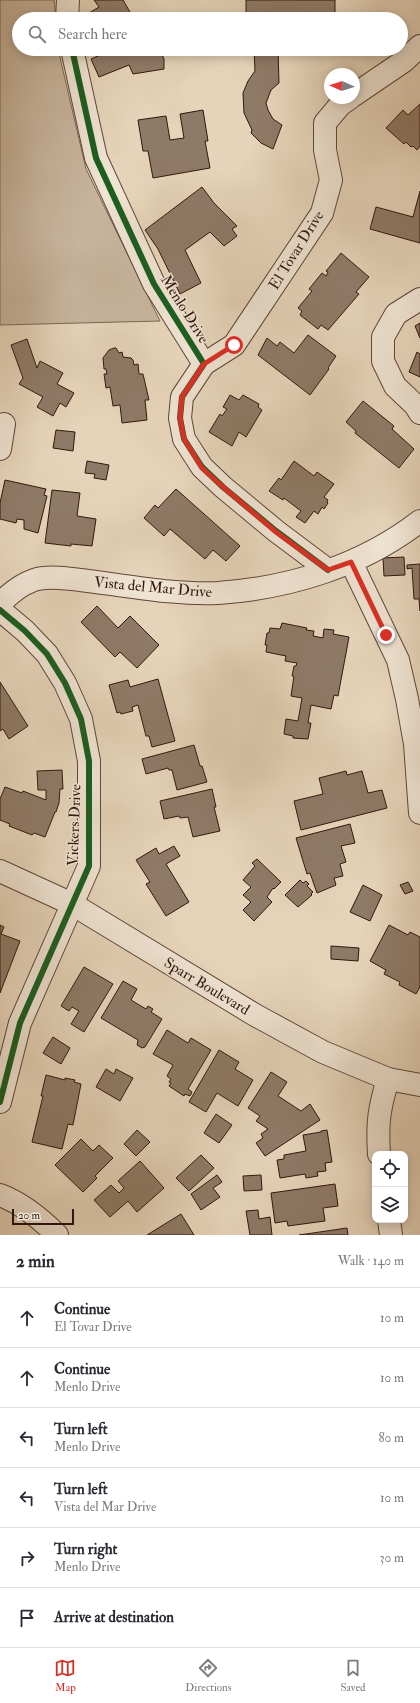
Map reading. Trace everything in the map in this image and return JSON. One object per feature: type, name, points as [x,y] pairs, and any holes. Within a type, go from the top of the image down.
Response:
[{"type":"street","points":[[67,12],[68,0]]},
{"type":"street","points":[[360,91],[404,61],[420,46]]},
{"type":"street","name":"Menlo Drive","points":[[74,56],[96,158],[154,284],[204,364],[182,397],[180,418],[184,439],[202,468],[276,532],[328,570]]},
{"type":"street","name":"El Tovar Drive","points":[[204,364],[234,345],[322,214],[331,180],[325,150],[325,123],[340,104]]},
{"type":"street","points":[[420,299],[396,314],[383,337],[383,361],[395,386],[415,405],[420,413]]},
{"type":"street","points":[[0,449],[4,424]]},
{"type":"street","name":"Vista del Mar Drive","points":[[0,604],[13,590],[35,579],[60,578],[177,592],[217,593],[263,587],[302,579],[351,562],[402,536],[420,521]]},
{"type":"street","points":[[351,562],[398,660],[415,744],[420,814]]},
{"type":"street","name":"Vickers Drive","points":[[0,610],[25,630],[47,654],[65,683],[82,719],[89,761],[88,866],[20,1023],[0,1102]]},
{"type":"street","name":"Sparr Boulevard","points":[[0,871],[72,904],[255,1015],[323,1052],[388,1079],[420,1085]]},
{"type":"street","points":[[379,1151],[377,1127],[380,1104],[388,1079]]},
{"type":"street","points":[[0,1195],[32,1213],[57,1235]]},
{"type":"street","points":[[389,1223],[391,1235]]},
{"type":"shaded area","points":[[0,0],[54,0],[55,12],[12,12],[12,56],[60,56],[86,169],[160,321],[0,325]]},
{"type":"building","points":[[94,0],[123,0],[130,12],[91,12],[99,7]]},
{"type":"building","points":[[246,0],[335,0],[335,12],[246,12]]},
{"type":"building","points":[[98,56],[163,56],[164,69],[133,74],[129,65],[99,77],[91,59]]},
{"type":"building","points":[[254,56],[278,56],[279,83],[271,90],[266,103],[273,119],[282,125],[273,149],[261,143],[251,133],[252,130],[244,113],[243,93],[248,81],[255,71]]},
{"type":"building","points":[[420,104],[420,146],[417,150],[406,142],[404,144],[386,128],[403,110],[408,115]]},
{"type":"building","points":[[203,110],[208,141],[205,141],[210,168],[153,178],[148,151],[143,151],[138,120],[166,116],[170,140],[184,138],[180,114]]},
{"type":"building","points":[[202,187],[214,203],[237,226],[232,229],[237,236],[224,246],[210,232],[185,250],[201,283],[180,294],[158,249],[145,230]]},
{"type":"building","points":[[420,191],[420,243],[370,229],[376,207],[413,217]]},
{"type":"building","points":[[341,253],[369,277],[356,292],[359,294],[328,330],[321,325],[318,329],[300,315],[302,311],[298,308],[312,291],[309,289],[322,273],[326,276],[328,272],[326,271]]},
{"type":"building","points":[[420,323],[420,338],[415,326]]},
{"type":"building","points":[[308,335],[336,356],[328,368],[329,369],[310,395],[258,355],[267,338],[277,346],[280,342],[294,353]]},
{"type":"building","points":[[27,339],[37,368],[40,361],[63,373],[57,384],[74,393],[66,407],[60,403],[53,416],[37,407],[43,397],[19,384],[23,378],[11,345]]},
{"type":"building","points":[[116,348],[119,353],[122,352],[123,357],[131,358],[134,365],[138,364],[139,374],[143,374],[149,400],[145,400],[147,420],[122,423],[120,405],[113,406],[110,387],[106,388],[104,374],[107,374],[106,369],[104,369],[103,358],[109,350]]},
{"type":"building","points":[[417,352],[420,354],[420,377],[409,372]]},
{"type":"building","points":[[230,395],[239,400],[243,395],[259,404],[258,407],[262,410],[246,437],[239,432],[232,446],[209,432],[220,414],[222,416],[227,409],[223,407]]},
{"type":"building","points":[[363,401],[394,426],[392,429],[414,449],[399,468],[355,433],[356,431],[346,422]]},
{"type":"building","points":[[56,430],[75,432],[73,451],[53,448]]},
{"type":"building","points":[[87,461],[109,465],[106,480],[94,478],[95,474],[85,473]]},
{"type":"building","points":[[294,461],[314,476],[317,472],[334,484],[324,497],[328,500],[328,503],[324,509],[322,507],[318,514],[314,511],[305,523],[296,517],[301,511],[284,498],[283,500],[269,491],[279,478],[281,480]]},
{"type":"building","points":[[5,480],[46,489],[44,495],[47,496],[38,533],[24,529],[24,520],[17,519],[16,523],[0,519],[0,503]]},
{"type":"building","points":[[176,489],[240,546],[226,561],[213,550],[205,559],[170,529],[164,536],[144,518],[155,505],[158,508]]},
{"type":"building","points":[[52,490],[80,493],[77,516],[96,519],[92,546],[71,544],[71,546],[45,543]]},
{"type":"building","points":[[404,557],[405,575],[384,576],[383,558]]},
{"type":"building","points":[[420,564],[420,611],[419,599],[414,599],[412,568],[407,569],[407,565]]},
{"type":"building","points":[[97,606],[118,628],[130,616],[159,645],[137,668],[120,652],[115,657],[81,622]]},
{"type":"building","points":[[282,623],[307,628],[306,630],[314,631],[313,636],[323,638],[324,629],[334,630],[333,634],[349,637],[338,696],[334,695],[331,709],[311,705],[308,723],[311,723],[308,739],[293,738],[293,736],[284,734],[286,719],[298,721],[302,698],[291,696],[294,676],[292,676],[294,666],[296,666],[297,663],[285,661],[286,656],[266,652],[267,645],[265,645],[267,633],[269,633],[270,628],[280,629]]},
{"type":"building","points":[[158,679],[175,741],[152,747],[149,736],[146,736],[138,705],[132,707],[133,711],[121,714],[120,712],[117,713],[109,685],[128,680],[130,687]]},
{"type":"building","points":[[0,682],[28,726],[9,739],[3,729],[0,731]]},
{"type":"building","points":[[194,745],[200,766],[202,766],[207,782],[177,790],[172,770],[169,770],[168,768],[146,774],[142,759]]},
{"type":"building","points":[[62,770],[63,789],[60,789],[59,803],[45,837],[34,833],[32,835],[9,826],[10,824],[0,820],[0,799],[5,787],[22,793],[23,791],[46,800],[46,790],[38,790],[37,771]]},
{"type":"building","points":[[346,771],[347,775],[362,771],[368,793],[382,790],[387,808],[301,830],[294,801],[323,794],[319,778]]},
{"type":"building","points":[[212,789],[216,807],[214,807],[220,831],[193,837],[188,817],[180,818],[179,816],[164,819],[160,801]]},
{"type":"building","points":[[350,824],[355,843],[341,846],[346,862],[340,864],[343,876],[334,878],[336,885],[317,893],[310,873],[307,874],[296,838]]},
{"type":"building","points":[[174,846],[180,856],[166,864],[189,902],[166,916],[146,884],[150,882],[136,860],[156,848],[159,854]]},
{"type":"building","points":[[257,859],[281,882],[274,889],[273,888],[267,897],[272,902],[254,921],[243,910],[251,902],[243,895],[251,887],[243,880],[255,866],[252,863]]},
{"type":"building","points":[[300,880],[303,883],[306,881],[309,884],[307,886],[313,892],[311,894],[312,895],[298,907],[285,895]]},
{"type":"building","points":[[408,882],[413,891],[405,894],[400,885]]},
{"type":"building","points":[[363,885],[382,895],[370,921],[350,912]]},
{"type":"building","points":[[0,925],[4,927],[1,934],[20,941],[0,993]]},
{"type":"building","points":[[389,925],[408,935],[410,932],[420,937],[420,987],[416,994],[399,985],[400,982],[384,974],[386,970],[370,961]]},
{"type":"building","points":[[331,946],[359,948],[358,961],[331,959]]},
{"type":"building","points":[[84,967],[113,984],[84,1032],[71,1024],[79,1011],[72,1007],[69,1011],[61,1006]]},
{"type":"building","points":[[123,981],[137,989],[131,1000],[146,1009],[148,1006],[153,1009],[151,1012],[162,1019],[145,1047],[142,1048],[137,1045],[138,1040],[101,1018]]},
{"type":"building","points":[[167,1030],[188,1043],[191,1038],[211,1050],[188,1089],[192,1092],[190,1096],[185,1094],[184,1096],[169,1086],[171,1079],[167,1076],[173,1065],[153,1054]]},
{"type":"building","points":[[53,1037],[70,1048],[61,1064],[43,1053]]},
{"type":"building","points":[[219,1050],[239,1062],[235,1069],[253,1080],[238,1106],[217,1093],[206,1112],[189,1102]]},
{"type":"building","points":[[106,1069],[114,1074],[116,1069],[133,1078],[120,1101],[96,1087]]},
{"type":"building","points":[[271,1072],[287,1082],[278,1096],[301,1111],[310,1104],[320,1120],[265,1156],[256,1143],[263,1138],[261,1134],[268,1129],[256,1121],[260,1116],[248,1108]]},
{"type":"building","points":[[46,1075],[65,1080],[65,1078],[75,1080],[74,1082],[81,1084],[73,1125],[68,1124],[62,1149],[32,1142],[43,1096],[41,1096]]},
{"type":"building","points":[[216,1114],[232,1125],[219,1143],[204,1133]]},
{"type":"building","points":[[137,1130],[150,1142],[136,1156],[124,1144]]},
{"type":"building","points":[[327,1130],[332,1162],[325,1163],[326,1171],[317,1172],[318,1176],[306,1178],[305,1174],[280,1178],[277,1160],[284,1159],[284,1155],[306,1151],[303,1135]]},
{"type":"building","points":[[81,1139],[93,1151],[99,1145],[113,1158],[95,1176],[97,1178],[83,1192],[55,1165]]},
{"type":"building","points":[[201,1155],[214,1168],[189,1191],[176,1178]]},
{"type":"building","points":[[140,1161],[164,1188],[137,1212],[128,1201],[110,1217],[94,1200],[111,1185],[119,1193],[124,1188],[118,1181]]},
{"type":"building","points":[[217,1175],[222,1182],[213,1188],[220,1197],[201,1210],[191,1194]]},
{"type":"building","points":[[261,1175],[262,1190],[244,1191],[243,1176]]},
{"type":"building","points":[[335,1184],[338,1206],[323,1208],[325,1221],[288,1226],[287,1221],[275,1223],[271,1193]]},
{"type":"building","points":[[258,1210],[259,1219],[270,1217],[272,1235],[250,1235],[246,1211]]},
{"type":"building","points":[[181,1214],[194,1235],[147,1235]]},
{"type":"building","points":[[347,1228],[348,1235],[299,1235]]},
{"type":"cycle path","points":[[74,56],[96,158],[154,284],[204,364],[182,397],[180,418],[184,439],[202,467],[223,487],[276,531],[328,570]]},
{"type":"cycle path","points":[[0,610],[25,631],[47,654],[65,683],[81,719],[89,761],[89,866],[20,1023],[0,1102]]},
{"type":"route","points":[[234,345],[204,364],[182,397],[180,418],[184,439],[202,468],[276,532],[328,570],[351,562],[386,635]]}]
